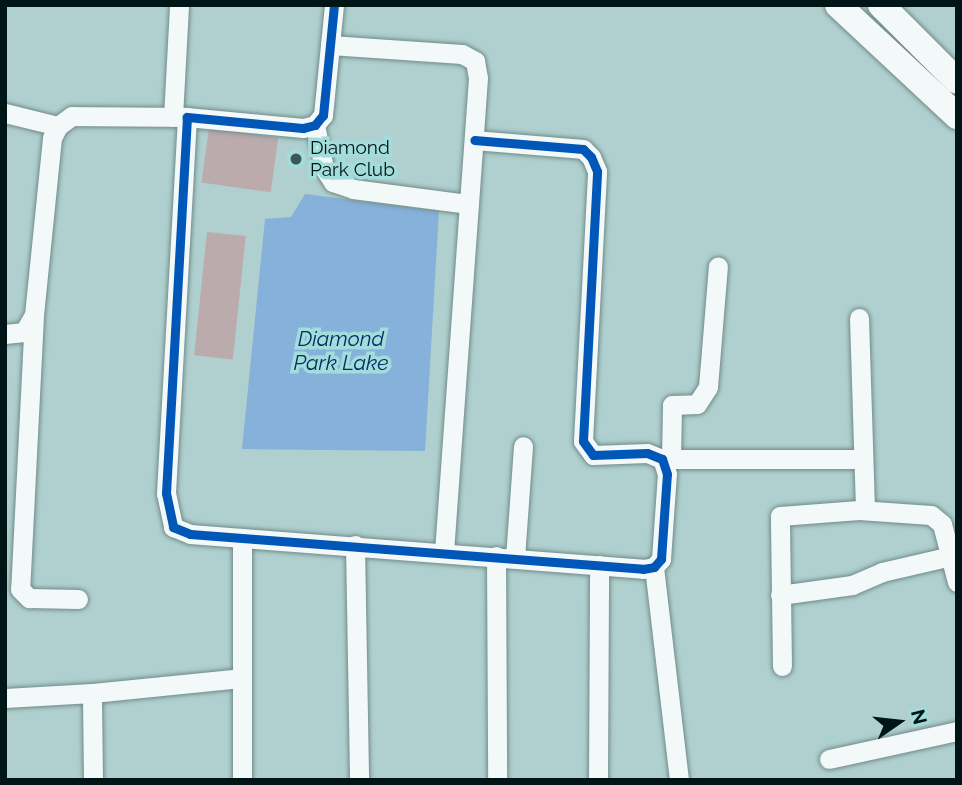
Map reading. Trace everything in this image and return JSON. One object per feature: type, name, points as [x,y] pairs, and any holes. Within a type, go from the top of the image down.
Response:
[{"type":"main road","points":[[838,5],[901,60],[957,116]]},
{"type":"main road","points":[[881,5],[957,81]]},
{"type":"street","points":[[179,5],[180,117],[167,509],[173,527],[190,534],[654,567]]},
{"type":"street","points":[[78,598],[29,598],[20,589],[34,315],[52,138],[58,125],[72,117],[180,117],[303,128],[315,125],[323,115],[334,5]]},
{"type":"street","points":[[330,45],[462,54],[475,61],[474,140],[444,553]]},
{"type":"street","points":[[5,113],[58,125]]},
{"type":"street","points":[[315,125],[324,168],[333,182],[353,189],[469,204]]},
{"type":"street","points":[[474,140],[583,149],[591,157],[597,172],[583,441],[593,455],[647,453],[666,459],[860,459]]},
{"type":"street","points":[[679,780],[654,567],[661,559],[666,459],[672,405],[697,404],[708,387],[718,266]]},
{"type":"street","points":[[5,334],[24,332],[34,315]]},
{"type":"street","points":[[859,318],[860,459],[865,510]]},
{"type":"street","points":[[497,780],[505,557],[523,446]]},
{"type":"street","points":[[782,666],[780,516],[865,510],[931,515],[942,524],[957,582]]},
{"type":"street","points":[[242,538],[242,780]]},
{"type":"street","points":[[355,544],[359,780]]},
{"type":"street","points":[[780,594],[852,585],[882,572],[951,556]]},
{"type":"street","points":[[598,780],[599,565]]},
{"type":"street","points":[[5,698],[92,693],[240,678]]},
{"type":"street","points":[[92,693],[93,780]]},
{"type":"street","points":[[829,759],[957,731]]},
{"type":"shaded area","points":[[209,128],[278,138],[271,192],[201,182]]},
{"type":"shaded area","points":[[207,232],[246,236],[233,359],[194,355]]},
{"type":"water","name":"Diamond Park Lake","points":[[305,194],[439,211],[425,451],[242,449],[265,219],[291,217]]},
{"type":"cycle path","points":[[334,5],[323,115],[315,125],[303,128],[187,117],[166,493],[173,527],[190,534],[643,569],[654,567],[661,559],[667,474],[662,459],[647,453],[593,455],[583,441],[597,171],[591,157],[583,149],[474,140]]},
{"type":"place","name":"Diamond Park Club","points":[[296,159]]}]
